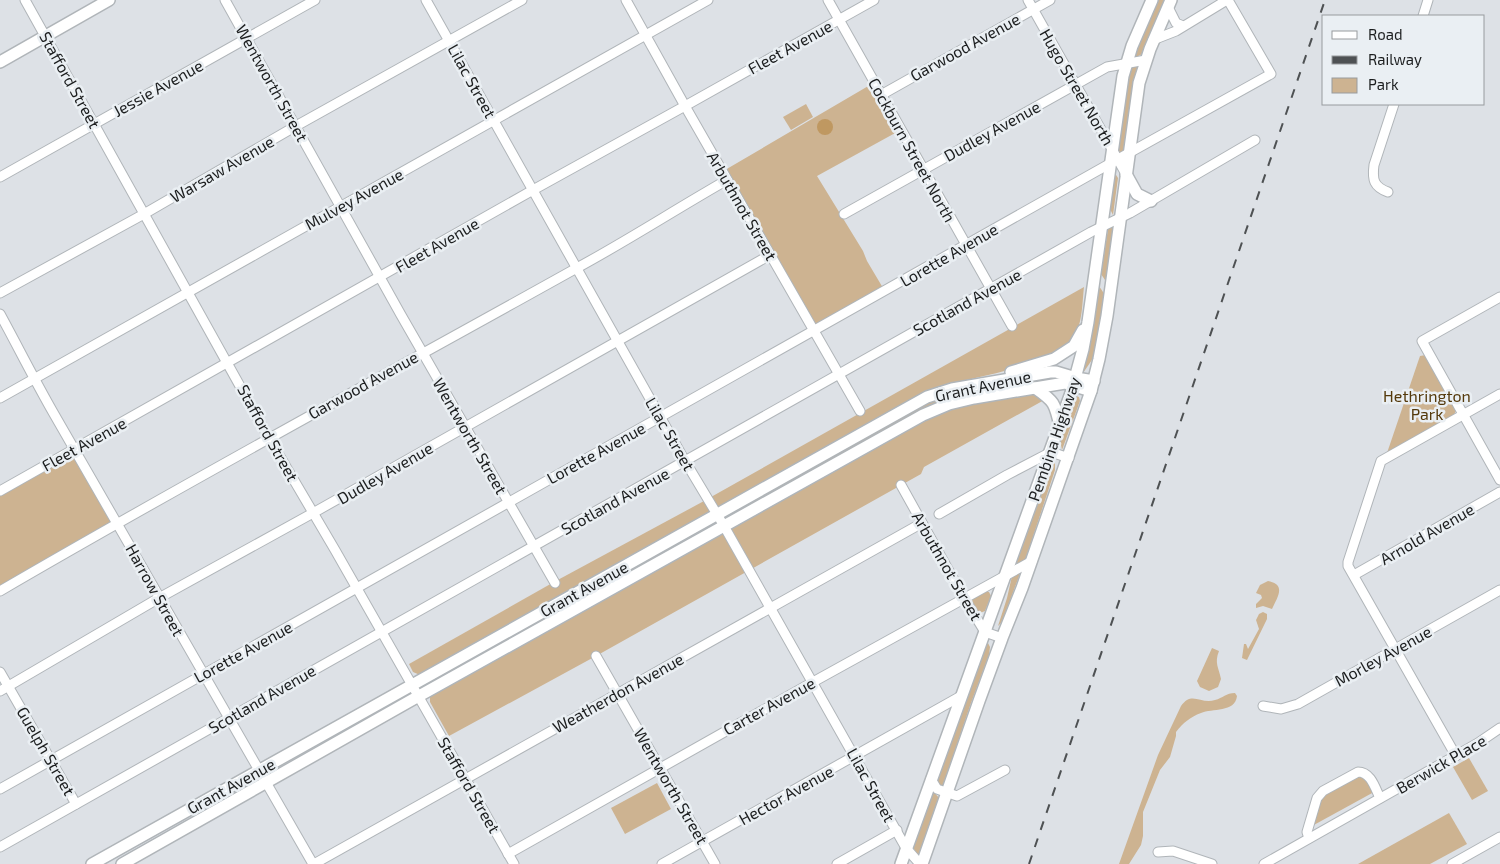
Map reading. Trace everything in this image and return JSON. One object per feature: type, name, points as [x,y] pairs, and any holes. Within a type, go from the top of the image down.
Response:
[{"type":"main road","points":[[0,62],[109,0]]},
{"type":"main road","name":"Pembina Highway","points":[[901,864],[1075,382],[1088,322],[1101,226],[1114,162],[1112,148],[1126,64],[1152,0]]},
{"type":"main road","name":"Pembina Highway","points":[[921,864],[1002,638],[1032,561],[1093,386],[1104,332],[1139,83],[1153,40],[1170,4]]},
{"type":"main road","points":[[1126,174],[1137,194],[1150,201]]},
{"type":"main road","points":[[1096,264],[1099,279],[1110,291]]},
{"type":"main road","points":[[985,383],[1008,373],[1054,358],[1074,346],[1088,322]]},
{"type":"main road","name":"Grant Avenue","points":[[92,864],[928,397],[952,389],[1050,372],[1060,372],[1075,382]]},
{"type":"main road","name":"Grant Avenue","points":[[122,864],[418,696],[922,415],[948,404],[974,398],[1065,383],[1075,382],[1093,386]]},
{"type":"main road","points":[[1034,388],[1050,398],[1056,409],[1060,426]]},
{"type":"street","name":"Stafford Street","points":[[25,0],[228,363],[514,864]]},
{"type":"street","name":"Wentworth Street","points":[[226,0],[401,315],[555,583]]},
{"type":"street","name":"Jessie Avenue","points":[[0,177],[315,0]]},
{"type":"street","name":"Lilac Street","points":[[426,0],[617,342],[724,526],[906,848],[921,864]]},
{"type":"street","name":"Warsaw Avenue","points":[[0,293],[144,214],[296,126],[522,0]]},
{"type":"street","name":"Arbuthnot Street","points":[[626,0],[860,412]]},
{"type":"street","name":"Mulvey Avenue","points":[[0,398],[708,0]]},
{"type":"street","name":"Cockburn Street North","points":[[828,0],[1012,326]]},
{"type":"street","name":"Fleet Avenue","points":[[0,491],[874,0]]},
{"type":"street","name":"Hugo Street North","points":[[1028,0],[1112,148]]},
{"type":"street","name":"Garwood Avenue","points":[[881,95],[1050,0]]},
{"type":"street","points":[[1153,40],[1166,36],[1228,0]]},
{"type":"street","name":"Lorette Avenue","points":[[0,789],[1271,74],[1228,0]]},
{"type":"street","points":[[1423,15],[1428,0]]},
{"type":"street","points":[[1170,4],[1176,23],[1183,26]]},
{"type":"street","name":"Dudley Avenue","points":[[844,214],[1107,67],[1146,60]]},
{"type":"street","points":[[1388,192],[1374,182],[1373,174],[1374,165],[1394,105]]},
{"type":"street","name":"Scotland Avenue","points":[[0,847],[839,375],[990,288],[1101,226],[1120,218],[1255,140]]},
{"type":"street","name":"Hugo Street North","points":[[1114,162],[1126,174]]},
{"type":"street","name":"Garwood Avenue","points":[[0,591],[117,522],[577,268],[727,180]]},
{"type":"street","name":"Dudley Avenue","points":[[4,689],[159,598],[770,255]]},
{"type":"street","points":[[1500,296],[1422,341],[1500,480]]},
{"type":"street","name":"Harrow Street","points":[[0,314],[159,598],[314,864]]},
{"type":"street","points":[[1456,756],[1348,566],[1348,562],[1381,461],[1500,394]]},
{"type":"street","points":[[939,514],[1007,474],[1051,452],[1068,458]]},
{"type":"street","name":"Arbuthnot Street","points":[[901,485],[985,632],[1002,638]]},
{"type":"street","name":"Arnold Avenue","points":[[1354,575],[1500,492]]},
{"type":"street","name":"Weatherdon Avenue","points":[[314,864],[922,523]]},
{"type":"street","name":"Carter Avenue","points":[[508,854],[660,767],[1032,561]]},
{"type":"street","name":"Morley Avenue","points":[[1263,706],[1281,709],[1298,704],[1500,590]]},
{"type":"street","name":"Wentworth Street","points":[[596,656],[715,864]]},
{"type":"street","name":"Guelph Street","points":[[0,672],[4,689],[51,760],[76,804]]},
{"type":"street","name":"Hector Avenue","points":[[662,864],[961,696]]},
{"type":"street","name":"Berwick Place","points":[[1264,864],[1456,756],[1500,728]]},
{"type":"street","points":[[931,779],[937,789],[957,796],[1005,770]]},
{"type":"street","name":"Berwick Place","points":[[1309,838],[1307,832],[1317,798],[1323,792],[1358,772],[1369,776],[1380,798]]},
{"type":"street","points":[[837,864],[896,830]]},
{"type":"street","points":[[1452,864],[1500,837]]},
{"type":"street","points":[[1158,852],[1172,851],[1212,864]]},
{"type":"green space","points":[[1155,0],[1166,0],[1142,54],[1131,60]]},
{"type":"green space","points":[[1139,65],[1127,145],[1121,154],[1116,147],[1128,68]]},
{"type":"green space","points":[[870,85],[897,132],[817,176],[863,251],[883,288],[815,326],[725,170]]},
{"type":"green space","points":[[806,104],[813,117],[791,130],[783,117]]},
{"type":"green space","points":[[1113,170],[1118,178],[1113,215],[1108,205]]},
{"type":"green space","points":[[1115,225],[1107,283],[1101,274],[1108,229]]},
{"type":"green space","points":[[1097,283],[1105,295],[1096,354],[1083,373]]},
{"type":"green space","points":[[1084,287],[1082,313],[1079,326],[1073,338],[1063,348],[1049,356],[1011,369],[939,387],[719,507],[711,497]]},
{"type":"green space","name":"Hethrington Park","points":[[1426,355],[1456,410],[1454,415],[1387,453],[1420,356]]},
{"type":"green space","points":[[1050,376],[1062,378],[967,395],[732,516],[731,514],[920,407],[951,395],[1000,384]]},
{"type":"green space","points":[[1032,393],[1046,399],[924,467],[921,474],[449,736],[430,702],[432,694],[916,424],[961,405]]},
{"type":"green space","points":[[1076,396],[1079,397],[1080,401],[1062,450],[1060,440]]},
{"type":"green space","points":[[75,449],[117,522],[0,591],[0,491]]},
{"type":"green space","points":[[1053,462],[1055,462],[1055,470],[1026,558],[1024,562],[1015,567]]},
{"type":"green space","points":[[704,501],[709,509],[709,513],[420,675],[413,672],[409,664],[554,582]]},
{"type":"green space","points":[[689,536],[655,561],[466,664],[491,647]]},
{"type":"green space","points":[[1021,571],[1002,622],[998,626],[1012,576]]},
{"type":"green space","points":[[1268,581],[1274,583],[1279,588],[1272,609],[1263,606],[1256,608],[1256,604],[1262,598],[1261,595],[1256,593],[1260,585]]},
{"type":"green space","points":[[985,591],[989,592],[991,596],[985,611],[980,613],[973,606],[972,600]]},
{"type":"green space","points":[[1263,612],[1267,614],[1267,619],[1247,660],[1242,658],[1244,644],[1246,644],[1248,649],[1259,629],[1256,620],[1259,614]]},
{"type":"green space","points":[[987,641],[990,647],[989,655],[943,786],[940,787],[937,781]]},
{"type":"green space","points":[[1212,648],[1219,651],[1217,662],[1221,679],[1218,687],[1209,691],[1200,687],[1197,681]]},
{"type":"green space","points":[[1235,693],[1237,696],[1235,701],[1228,708],[1197,715],[1187,721],[1176,732],[1170,757],[1160,770],[1143,812],[1141,845],[1129,864],[1119,864],[1158,755],[1181,706],[1185,701],[1193,698],[1210,701]]},
{"type":"green space","points":[[1469,758],[1488,791],[1472,800],[1453,767]]},
{"type":"green space","points":[[1357,776],[1363,776],[1374,792],[1312,826],[1320,799],[1326,793]]},
{"type":"green space","points":[[657,783],[671,809],[625,834],[611,808]]},
{"type":"green space","points":[[933,791],[939,798],[918,858],[913,847]]},
{"type":"green space","points":[[1449,813],[1467,844],[1430,864],[1358,864]]},
{"type":"shaded area","points":[[822,119],[828,119],[833,124],[831,133],[822,135],[817,130],[817,124]]},
{"type":"railway","points":[[1029,864],[1325,0]]}]
